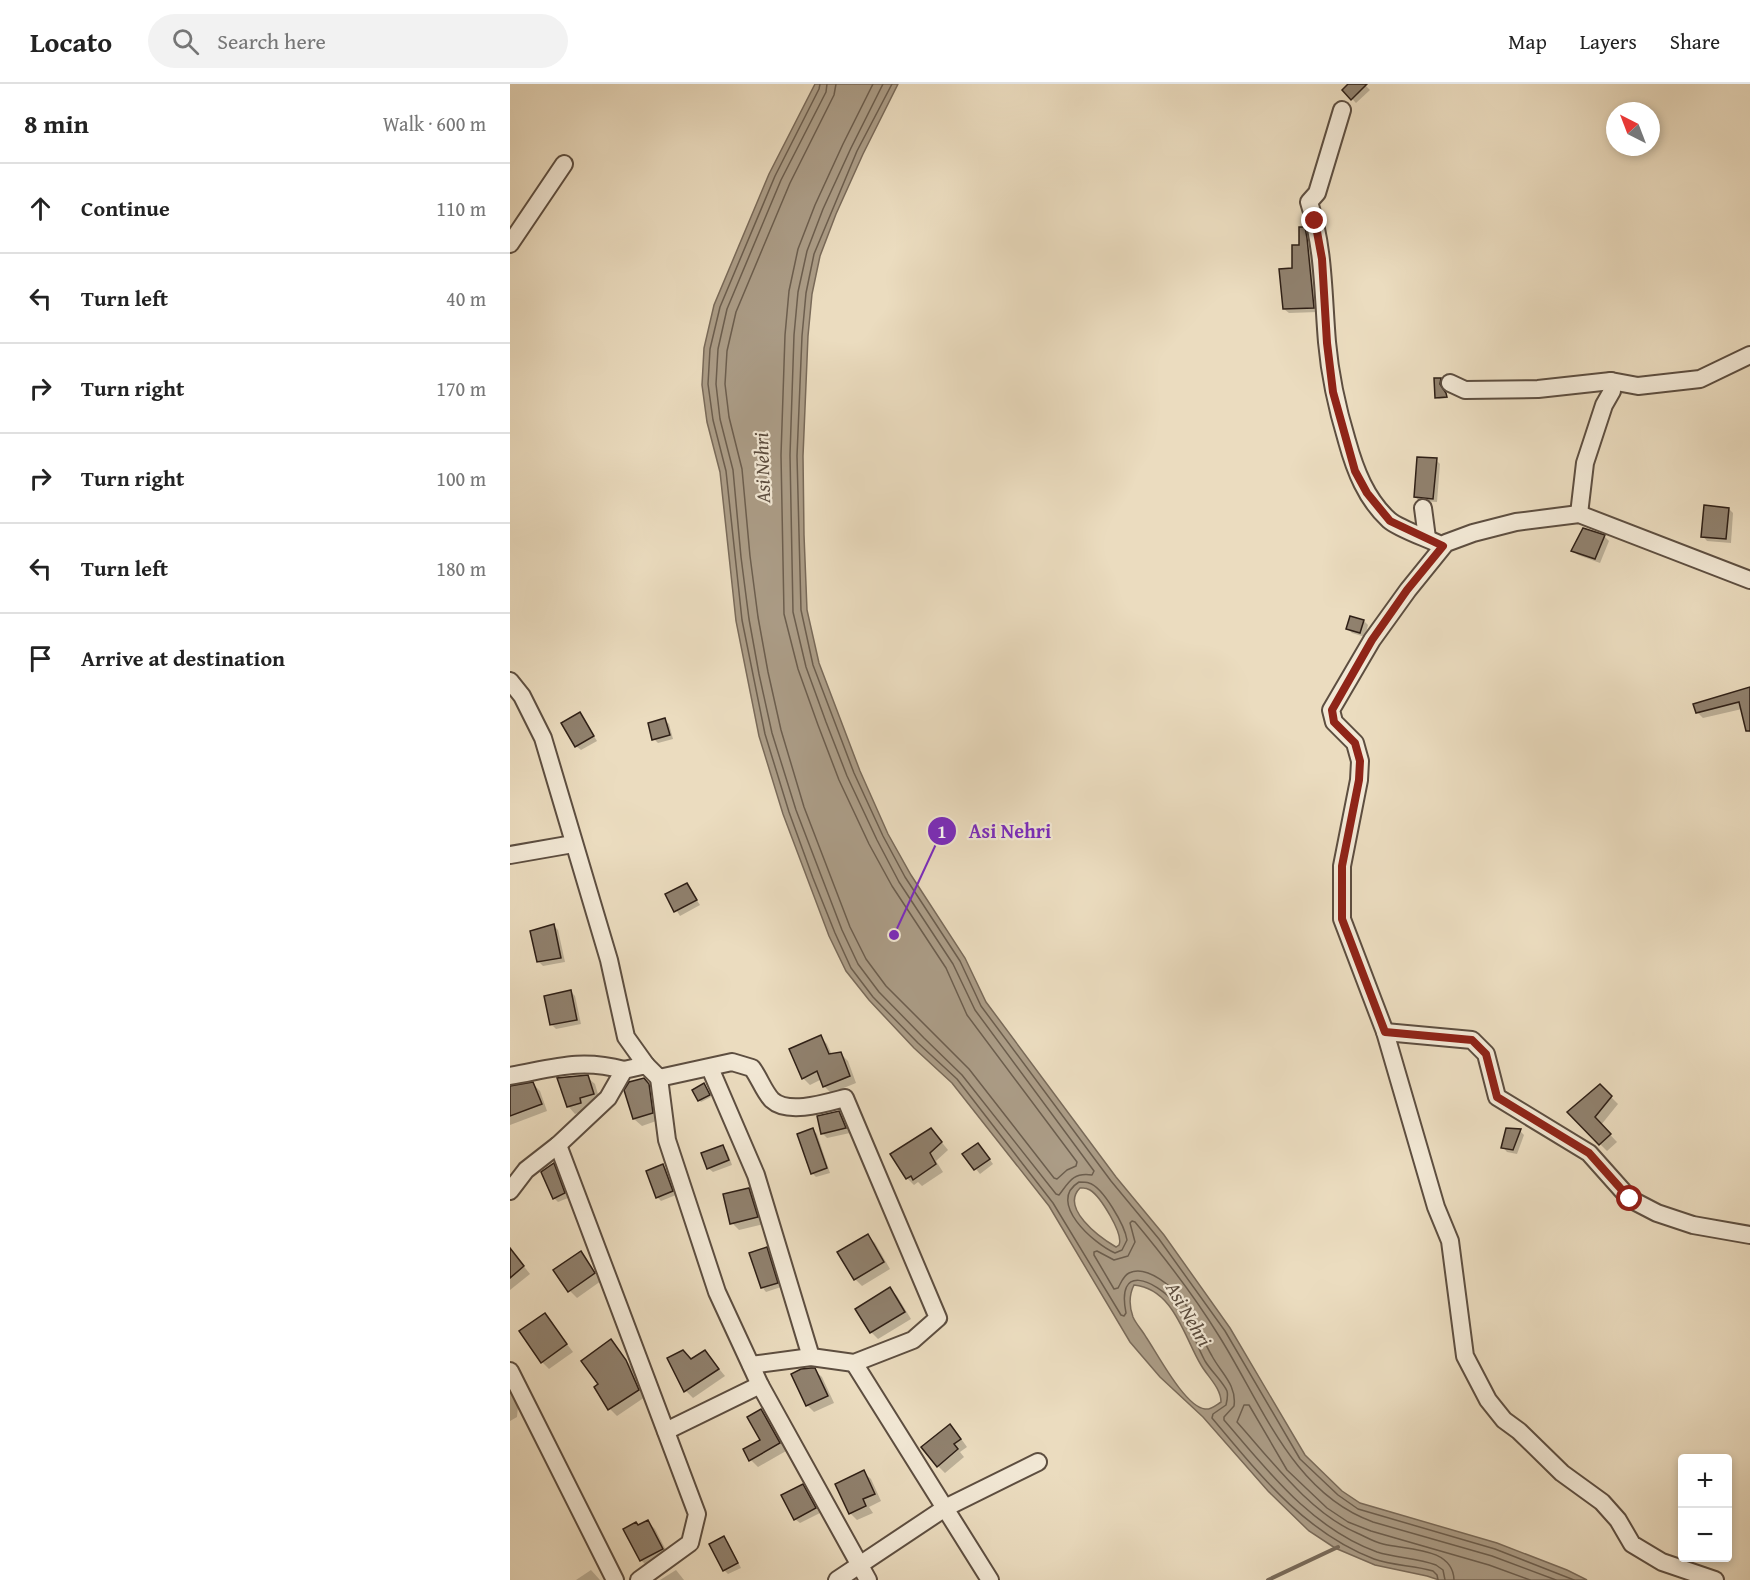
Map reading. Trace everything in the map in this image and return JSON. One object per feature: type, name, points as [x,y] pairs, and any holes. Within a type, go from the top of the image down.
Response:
[{"type":"street","points":[[1342,110],[1317,193],[1309,202],[1322,259],[1327,343],[1333,392],[1355,471],[1367,493],[1390,521],[1443,546]]},
{"type":"street","points":[[510,244],[564,164]]},
{"type":"street","points":[[1450,383],[1465,390],[1528,389],[1611,381],[1638,386],[1700,379],[1750,356]]},
{"type":"street","points":[[1579,514],[1585,463],[1604,405],[1612,391],[1611,381]]},
{"type":"street","points":[[1423,508],[1427,538]]},
{"type":"street","points":[[1715,1580],[1662,1562],[1632,1544],[1618,1520],[1602,1502],[1562,1473],[1519,1431],[1504,1420],[1488,1400],[1465,1356],[1450,1241],[1436,1207],[1385,1032],[1342,919],[1342,866],[1359,780],[1360,761],[1355,743],[1334,722],[1332,710],[1372,640],[1407,590],[1446,543],[1463,536],[1516,522],[1579,514],[1750,580]]},
{"type":"street","points":[[510,681],[522,696],[543,738],[609,960],[626,1037],[646,1065],[659,1078],[667,1140],[717,1292],[760,1385],[864,1572]]},
{"type":"street","points":[[510,855],[573,844]]},
{"type":"street","points":[[1385,1032],[1472,1040],[1486,1054],[1497,1097],[1589,1153],[1630,1199],[1657,1213],[1693,1225],[1750,1235]]},
{"type":"street","points":[[659,1078],[732,1062],[752,1068],[772,1100],[786,1108],[822,1105],[845,1098],[938,1318],[913,1340],[854,1363],[811,1357],[751,1365]]},
{"type":"street","points":[[510,1076],[568,1064],[603,1064],[624,1070],[646,1065]]},
{"type":"street","points":[[710,1068],[756,1175],[811,1357]]},
{"type":"street","points":[[510,1191],[526,1170],[608,1098],[624,1070]]},
{"type":"street","points":[[558,1144],[697,1514],[690,1543],[639,1580]]},
{"type":"street","points":[[854,1363],[990,1580]]},
{"type":"street","points":[[510,1371],[615,1580]]},
{"type":"street","points":[[666,1431],[760,1385]]},
{"type":"street","points":[[837,1580],[864,1572],[945,1508],[1038,1462]]},
{"type":"water","points":[[815,84],[898,84],[836,214],[820,256],[812,294],[803,456],[804,535],[807,610],[819,663],[860,771],[888,834],[911,875],[965,958],[986,1002],[1116,1177],[1164,1235],[1230,1328],[1305,1455],[1342,1491],[1360,1503],[1497,1543],[1587,1580],[1439,1580],[1375,1565],[1335,1548],[1309,1531],[1268,1491],[1203,1417],[1160,1377],[1130,1342],[1049,1206],[952,1083],[914,1048],[869,1000],[846,971],[829,936],[783,814],[759,736],[736,621],[720,472],[707,422],[702,385],[704,348],[714,305],[769,174]],"holes":[[[1080,1188],[1087,1188],[1105,1207],[1115,1224],[1120,1240],[1116,1247],[1092,1229],[1078,1213],[1075,1196]],[[1134,1285],[1148,1288],[1168,1305],[1183,1328],[1201,1365],[1217,1387],[1221,1402],[1205,1409],[1197,1406],[1180,1390],[1133,1317],[1130,1301]]]},
{"type":"building","points":[[1348,84],[1367,84],[1351,100],[1342,90]]},
{"type":"building","points":[[1299,227],[1305,227],[1314,308],[1283,309],[1279,269],[1292,268],[1292,245],[1299,245]]},
{"type":"building","points":[[1434,378],[1441,378],[1440,384],[1447,397],[1435,398]]},
{"type":"building","points":[[1417,457],[1437,458],[1433,499],[1414,497]]},
{"type":"building","points":[[1704,505],[1729,508],[1726,539],[1701,537]]},
{"type":"building","points":[[1583,528],[1605,535],[1595,559],[1571,551]]},
{"type":"building","points":[[1350,616],[1364,620],[1360,633],[1346,629]]},
{"type":"building","points":[[1750,687],[1750,731],[1746,731],[1739,702],[1696,713],[1693,704]]},
{"type":"building","points":[[580,712],[594,736],[575,747],[561,723]]},
{"type":"building","points":[[665,718],[670,735],[652,740],[648,723]]},
{"type":"building","points":[[687,883],[697,900],[674,912],[665,894]]},
{"type":"building","points":[[554,924],[561,958],[537,962],[530,931]]},
{"type":"building","points":[[571,990],[577,1020],[550,1025],[544,996]]},
{"type":"building","points":[[821,1035],[829,1054],[841,1052],[850,1076],[823,1087],[817,1071],[802,1079],[789,1049]]},
{"type":"building","points":[[588,1075],[594,1094],[580,1098],[581,1103],[567,1107],[557,1078]]},
{"type":"building","points":[[644,1078],[649,1084],[653,1113],[633,1119],[624,1090],[629,1082]]},
{"type":"building","points":[[533,1082],[542,1104],[510,1116],[510,1086]]},
{"type":"building","points":[[704,1083],[710,1095],[698,1101],[692,1090]]},
{"type":"building","points":[[1600,1084],[1612,1096],[1595,1117],[1611,1134],[1599,1145],[1567,1112]]},
{"type":"building","points":[[839,1111],[846,1128],[821,1134],[817,1116]]},
{"type":"building","points":[[813,1128],[827,1168],[811,1174],[797,1134]]},
{"type":"building","points":[[931,1128],[942,1142],[930,1153],[936,1164],[913,1180],[911,1176],[906,1179],[890,1154]]},
{"type":"building","points":[[1506,1128],[1521,1129],[1513,1150],[1501,1148]]},
{"type":"building","points":[[978,1143],[990,1159],[974,1170],[962,1154]]},
{"type":"building","points":[[723,1145],[729,1160],[707,1169],[701,1153]]},
{"type":"building","points":[[554,1163],[565,1193],[553,1199],[541,1172]]},
{"type":"building","points":[[663,1164],[673,1191],[656,1198],[646,1171]]},
{"type":"building","points":[[749,1188],[758,1217],[730,1224],[723,1194]]},
{"type":"building","points":[[868,1234],[884,1262],[854,1280],[837,1252]]},
{"type":"building","points":[[767,1247],[778,1283],[761,1288],[749,1253]]},
{"type":"building","points":[[510,1248],[524,1266],[510,1278]]},
{"type":"building","points":[[581,1251],[595,1273],[568,1292],[553,1270]]},
{"type":"building","points":[[890,1287],[905,1312],[870,1333],[855,1309]]},
{"type":"building","points":[[545,1313],[567,1344],[541,1363],[519,1331]]},
{"type":"building","points":[[611,1339],[626,1360],[639,1390],[608,1410],[594,1387],[598,1384],[581,1361]]},
{"type":"building","points":[[683,1350],[691,1359],[705,1350],[719,1369],[684,1392],[667,1358]]},
{"type":"building","points":[[815,1368],[828,1396],[806,1406],[791,1374],[801,1369]]},
{"type":"building","points":[[761,1409],[780,1443],[749,1461],[743,1449],[760,1440],[747,1417]]},
{"type":"building","points":[[950,1424],[961,1439],[954,1444],[958,1449],[937,1467],[921,1447]]},
{"type":"building","points":[[864,1470],[875,1494],[863,1499],[866,1506],[849,1514],[835,1484]]},
{"type":"building","points":[[803,1484],[816,1508],[794,1520],[781,1495]]},
{"type":"building","points":[[648,1520],[663,1549],[640,1561],[623,1529],[636,1522],[638,1525]]},
{"type":"building","points":[[724,1536],[738,1563],[723,1571],[709,1544]]},
{"type":"waterway","points":[[1268,1580],[1338,1547]]},
{"type":"place","name":"Asi Nehri","points":[[894,935]]},
{"type":"route","points":[[1315,221],[1322,259],[1327,343],[1333,392],[1355,471],[1367,493],[1390,521],[1443,546],[1407,590],[1372,640],[1332,710],[1334,722],[1355,743],[1360,761],[1359,780],[1342,866],[1342,919],[1385,1032],[1472,1040],[1486,1054],[1497,1097],[1589,1153],[1630,1199]]}]
